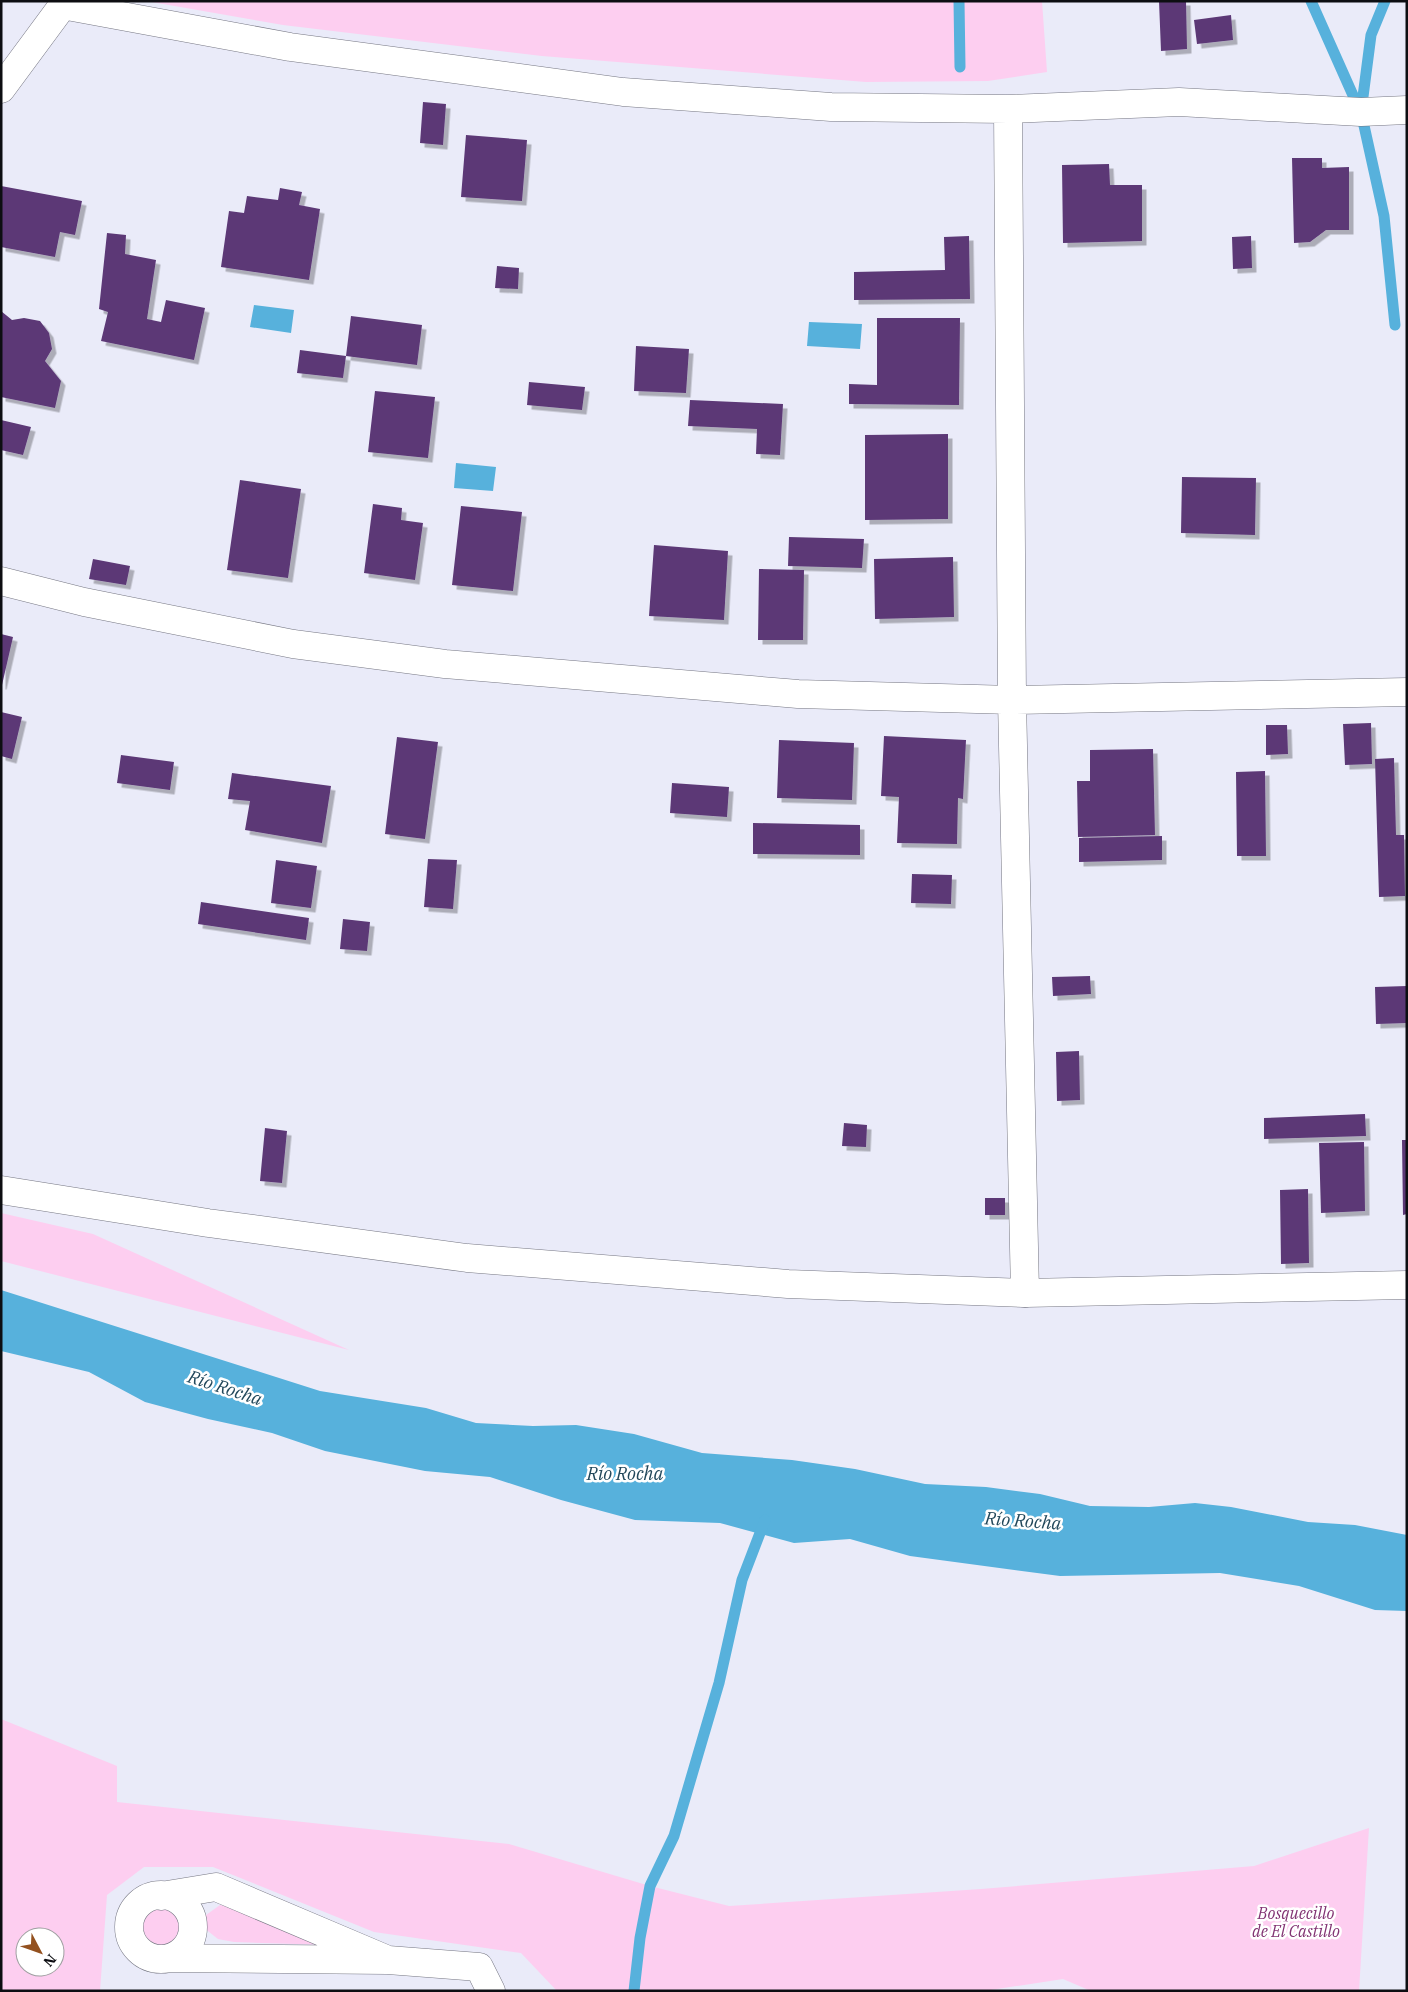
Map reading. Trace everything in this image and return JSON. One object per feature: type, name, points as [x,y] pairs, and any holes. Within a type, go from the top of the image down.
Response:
[{"type":"street","points":[[1,89],[64,3],[290,47],[623,92],[831,107],[1008,109],[1179,102],[1361,112],[1407,110]]},
{"type":"street","points":[[1008,109],[1012,700],[1025,1293]]},
{"type":"street","points":[[1,581],[84,602],[293,644],[445,664],[798,694],[1012,700],[1407,692]]},
{"type":"street","points":[[1,1190],[208,1223],[467,1258],[788,1284],[1025,1293],[1407,1285]]},
{"type":"street","points":[[388,1960],[216,1887],[145,1900],[133,1911],[129,1933],[132,1943],[139,1952],[149,1958],[160,1960],[171,1958],[388,1960],[479,1967],[491,1991]]},
{"type":"street","points":[[160,1896],[171,1897],[187,1909],[192,1927],[187,1946],[171,1958]]},
{"type":"green space","points":[[146,1],[1042,1],[1047,72],[988,81],[866,82],[542,56],[283,25]]},
{"type":"green space","points":[[1,1213],[93,1234],[349,1350],[1,1261]]},
{"type":"green space","name":"Bosquecillo de El Castillo","points":[[1,1719],[117,1766],[117,1802],[509,1844],[650,1886],[729,1906],[981,1889],[1254,1866],[1369,1828],[1359,1991],[1091,1991],[1063,1979],[984,1991],[557,1991],[521,1953],[374,1932],[213,1867],[144,1867],[107,1895],[100,1991],[1,1991]]},
{"type":"green space","points":[[220,1905],[238,1908],[330,1945],[234,1942],[218,1939],[204,1928],[206,1915]]},
{"type":"green space","points":[[161,1908],[175,1914],[181,1928],[175,1942],[161,1948],[147,1942],[141,1928],[147,1914]]},
{"type":"water","points":[[254,305],[294,310],[291,333],[250,327]]},
{"type":"water","points":[[809,322],[862,324],[860,349],[807,346]]},
{"type":"water","points":[[456,463],[496,467],[493,491],[454,488]]},
{"type":"water","name":"Río Rocha","points":[[1,1290],[320,1391],[426,1408],[476,1423],[533,1426],[576,1425],[634,1434],[702,1453],[792,1460],[855,1469],[925,1484],[986,1487],[1040,1494],[1090,1506],[1149,1507],[1195,1503],[1231,1507],[1308,1522],[1355,1525],[1407,1535],[1407,1611],[1375,1610],[1299,1586],[1220,1573],[1060,1576],[910,1556],[850,1539],[794,1543],[720,1523],[635,1520],[561,1500],[490,1477],[425,1471],[325,1451],[272,1433],[208,1419],[145,1402],[89,1372],[1,1351]]},
{"type":"building","points":[[1159,1],[1186,1],[1187,49],[1161,51]]},
{"type":"building","points":[[1231,15],[1233,40],[1197,44],[1194,20]]},
{"type":"building","points":[[423,102],[446,104],[443,145],[420,143]]},
{"type":"building","points":[[466,135],[527,140],[522,201],[461,197]]},
{"type":"building","points":[[1292,158],[1322,158],[1322,168],[1349,167],[1349,230],[1326,230],[1310,242],[1294,243]]},
{"type":"building","points":[[1109,164],[1110,185],[1142,185],[1142,241],[1063,243],[1062,165]]},
{"type":"building","points":[[1,186],[82,201],[75,235],[60,232],[55,257],[1,247]]},
{"type":"building","points":[[280,188],[302,192],[299,205],[320,209],[309,280],[221,267],[229,211],[244,213],[247,196],[278,200]]},
{"type":"building","points":[[107,233],[126,235],[125,254],[156,260],[147,319],[161,322],[166,300],[205,308],[194,360],[101,341],[108,312],[99,309]]},
{"type":"building","points":[[969,236],[970,299],[854,300],[854,272],[945,270],[944,237]]},
{"type":"building","points":[[1251,236],[1252,268],[1233,269],[1232,237]]},
{"type":"building","points":[[497,266],[519,268],[518,289],[495,288]]},
{"type":"building","points":[[1,311],[12,320],[24,318],[40,321],[49,333],[52,349],[45,361],[61,381],[55,408],[1,397]]},
{"type":"building","points":[[351,316],[422,325],[417,365],[346,356]]},
{"type":"building","points":[[877,318],[960,318],[959,405],[849,404],[849,384],[877,385]]},
{"type":"building","points":[[636,346],[689,349],[686,393],[634,391]]},
{"type":"building","points":[[300,350],[346,356],[343,378],[297,373]]},
{"type":"building","points":[[529,382],[585,387],[582,410],[527,405]]},
{"type":"building","points":[[375,391],[435,397],[428,458],[368,452]]},
{"type":"building","points":[[690,400],[783,404],[780,455],[756,454],[757,429],[688,426]]},
{"type":"building","points":[[1,420],[31,427],[23,455],[1,450]]},
{"type":"building","points":[[948,434],[948,519],[865,520],[865,435]]},
{"type":"building","points":[[1182,477],[1256,478],[1255,535],[1181,533]]},
{"type":"building","points":[[240,480],[301,489],[288,578],[227,570]]},
{"type":"building","points":[[373,504],[402,508],[401,520],[423,523],[415,580],[364,573]]},
{"type":"building","points":[[461,506],[522,512],[513,591],[452,585]]},
{"type":"building","points":[[789,537],[864,539],[862,568],[788,566]]},
{"type":"building","points":[[654,545],[728,551],[724,620],[649,616]]},
{"type":"building","points":[[953,557],[954,617],[875,619],[874,559]]},
{"type":"building","points":[[93,559],[130,566],[126,585],[89,579]]},
{"type":"building","points":[[759,569],[804,570],[803,640],[758,640]]},
{"type":"building","points":[[1,634],[13,637],[2,685],[1,685]]},
{"type":"building","points":[[1,712],[22,717],[12,759],[1,756]]},
{"type":"building","points":[[1371,723],[1372,764],[1345,765],[1343,724]]},
{"type":"building","points":[[1266,725],[1287,725],[1288,754],[1266,755]]},
{"type":"building","points":[[884,736],[966,740],[963,799],[958,798],[957,844],[897,843],[899,797],[881,796]]},
{"type":"building","points":[[397,737],[438,742],[425,839],[385,834]]},
{"type":"building","points":[[779,740],[854,743],[852,800],[777,798]]},
{"type":"building","points":[[1153,749],[1155,835],[1078,837],[1077,781],[1090,781],[1090,750]]},
{"type":"building","points":[[121,755],[174,762],[170,790],[117,783]]},
{"type":"building","points":[[1394,758],[1396,835],[1404,835],[1405,896],[1379,897],[1375,759]]},
{"type":"building","points":[[1265,771],[1266,856],[1237,856],[1236,772]]},
{"type":"building","points":[[232,773],[331,786],[322,843],[245,830],[250,801],[228,799]]},
{"type":"building","points":[[672,783],[729,787],[727,817],[670,813]]},
{"type":"building","points":[[753,823],[860,825],[860,855],[753,854]]},
{"type":"building","points":[[1162,836],[1162,860],[1079,862],[1079,838]]},
{"type":"building","points":[[428,859],[457,860],[453,909],[424,907]]},
{"type":"building","points":[[276,860],[317,866],[311,908],[271,903]]},
{"type":"building","points":[[912,874],[952,875],[951,904],[911,903]]},
{"type":"building","points":[[201,902],[309,918],[306,940],[198,924]]},
{"type":"building","points":[[343,919],[370,922],[367,951],[340,949]]},
{"type":"building","points":[[1090,976],[1091,994],[1053,996],[1052,977]]},
{"type":"building","points":[[1407,986],[1407,1023],[1376,1024],[1375,987]]},
{"type":"building","points":[[1079,1051],[1080,1100],[1057,1101],[1056,1052]]},
{"type":"building","points":[[1365,1114],[1366,1136],[1264,1139],[1264,1118]]},
{"type":"building","points":[[844,1123],[867,1125],[866,1147],[842,1146]]},
{"type":"building","points":[[265,1128],[287,1131],[282,1183],[260,1181]]},
{"type":"building","points":[[1402,1140],[1407,1140],[1407,1214],[1403,1215]]},
{"type":"building","points":[[1364,1142],[1365,1211],[1321,1213],[1319,1143]]},
{"type":"building","points":[[1308,1189],[1309,1263],[1281,1264],[1280,1190]]},
{"type":"building","points":[[985,1198],[1005,1198],[1005,1215],[985,1215]]},
{"type":"waterway","points":[[959,1],[960,67]]},
{"type":"waterway","points":[[1311,1],[1360,111]]},
{"type":"waterway","points":[[1385,1],[1371,35],[1361,112],[1384,216],[1395,325]]},
{"type":"waterway","points":[[634,1991],[640,1938],[650,1886],[674,1836],[719,1683],[742,1580],[765,1520]]}]
